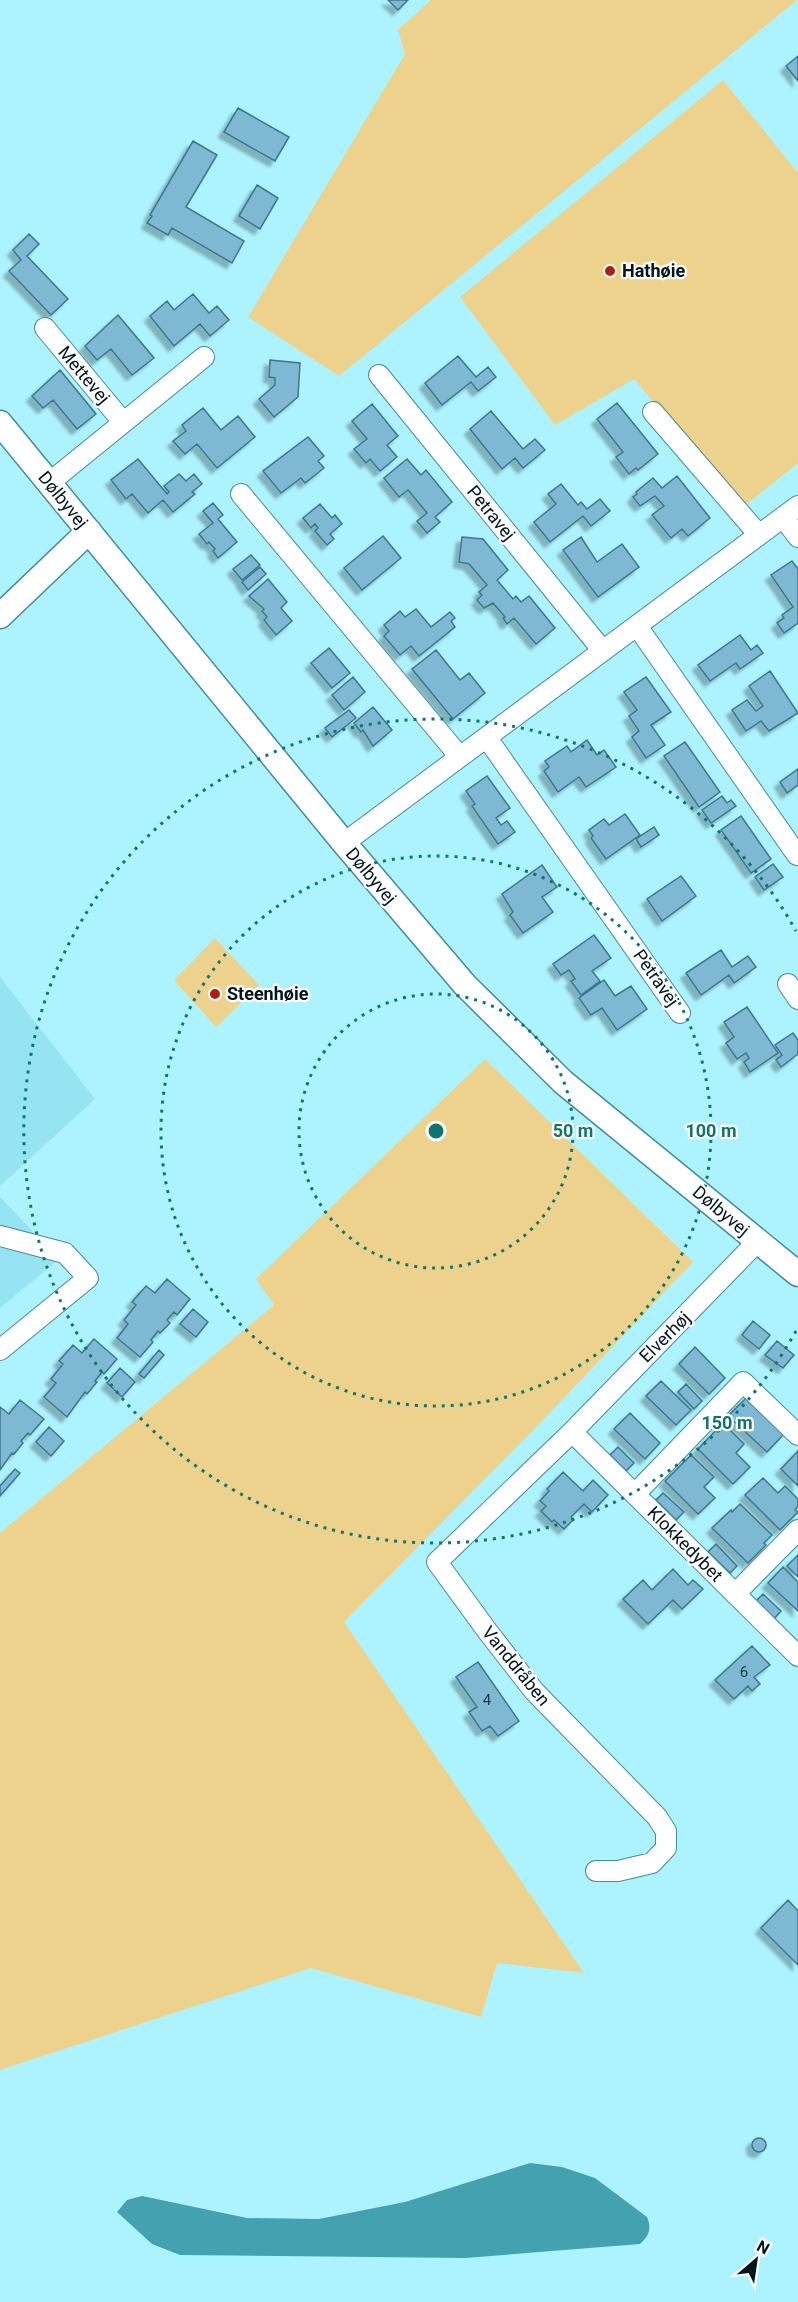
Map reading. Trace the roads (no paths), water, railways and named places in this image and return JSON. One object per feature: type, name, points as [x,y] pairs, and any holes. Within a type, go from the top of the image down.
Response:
[{"type":"street","name":"Mettevej","points":[[45,328],[123,422]]},
{"type":"street","name":"Mettevej","points":[[48,483],[204,357]]},
{"type":"street","name":"Petravej","points":[[380,375],[603,651]]},
{"type":"street","points":[[654,412],[759,535]]},
{"type":"street","name":"Dølbyvej","points":[[0,423],[344,843],[465,985],[563,1082],[798,1274]]},
{"type":"street","points":[[241,494],[460,758]]},
{"type":"street","points":[[344,843],[791,512],[798,537]]},
{"type":"street","points":[[0,616],[89,531]]},
{"type":"street","points":[[637,626],[798,855]]},
{"type":"street","name":"Petravej","points":[[487,738],[681,1013]]},
{"type":"street","points":[[0,1236],[65,1253],[88,1278],[0,1350]]},
{"type":"street","name":"Elverhøj","points":[[572,1432],[757,1242]]},
{"type":"street","points":[[635,1494],[743,1382],[798,1435]]},
{"type":"street","name":"Klokkedybet","points":[[572,1432],[798,1656]]},
{"type":"street","name":"Vanddråben","points":[[572,1432],[437,1562],[534,1691],[657,1816],[666,1831],[666,1848],[652,1863],[618,1872],[596,1871]]},
{"type":"street","points":[[735,1594],[798,1530]]},
{"type":"place","name":"Hathøie","points":[[610,271]]},
{"type":"place","name":"Steenhøie","points":[[215,994]]}]
